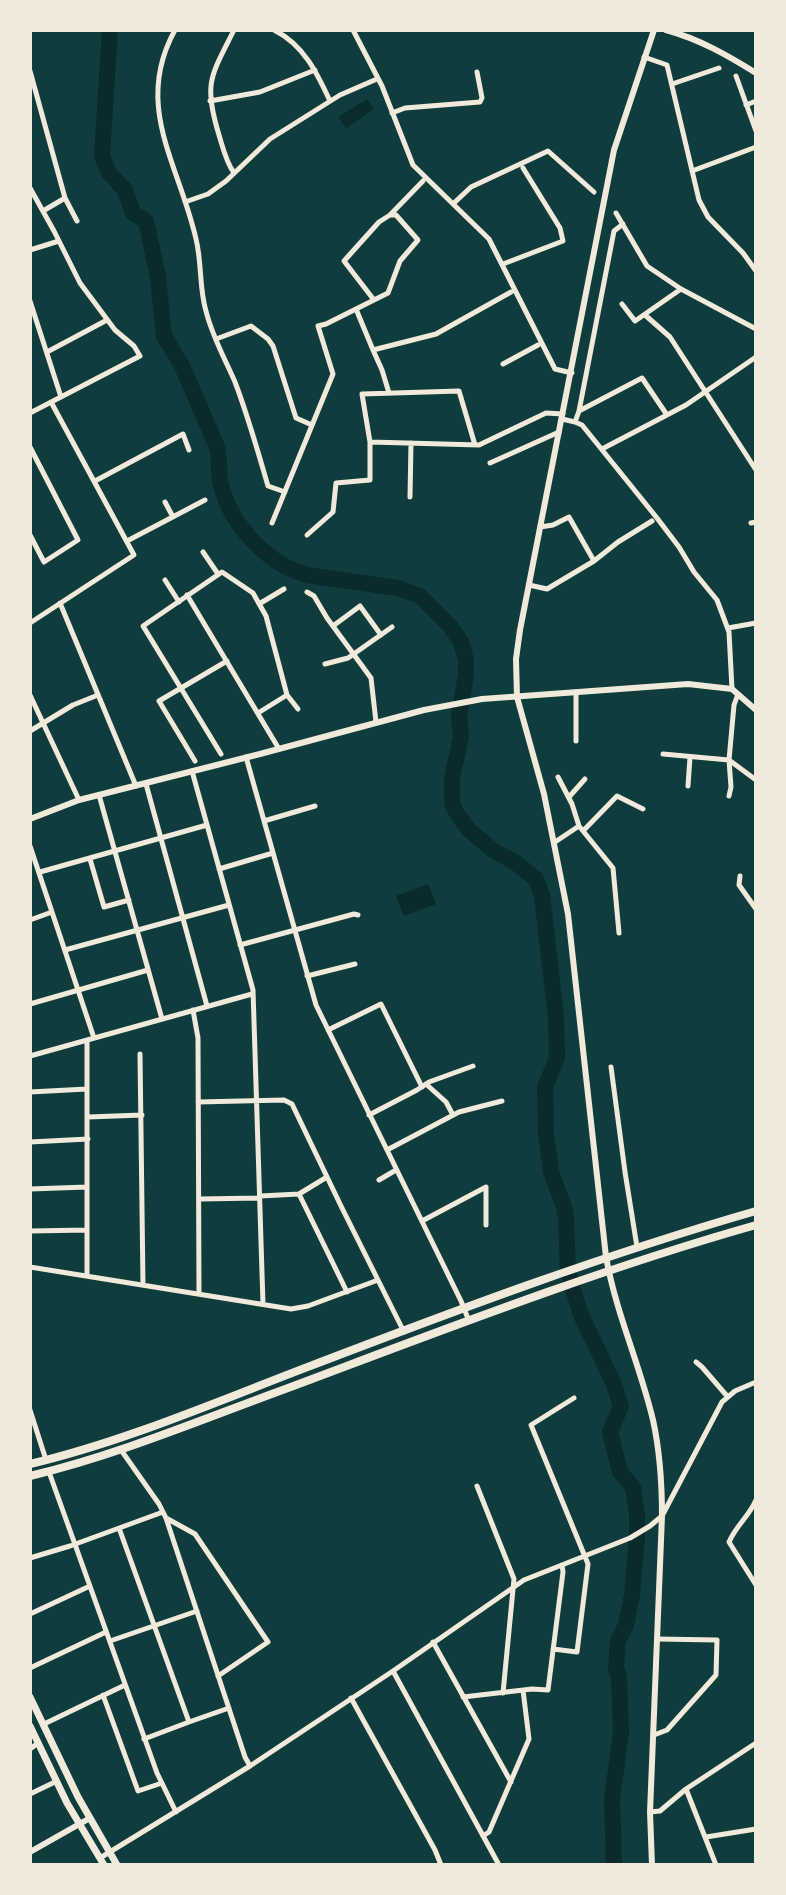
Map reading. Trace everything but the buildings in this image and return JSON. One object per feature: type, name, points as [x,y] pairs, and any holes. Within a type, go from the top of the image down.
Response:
[{"type":"main road","points":[[30,1464],[123,1436],[583,1264],[756,1211]]},
{"type":"main road","points":[[30,1476],[121,1450],[588,1278],[699,1241],[756,1225]]},
{"type":"main road","points":[[30,1697],[90,1818],[117,1865]]},
{"type":"main road","points":[[30,1726],[57,1781],[102,1861]]},
{"type":"street","points":[[175,30],[162,56],[158,76],[156,96],[161,127],[197,240],[205,310],[236,384],[268,486],[285,492]]},
{"type":"street","points":[[234,30],[215,69],[210,101],[227,161],[234,173]]},
{"type":"street","points":[[274,30],[295,44],[315,70],[330,101]]},
{"type":"street","points":[[354,30],[413,165],[489,239],[555,369],[572,373]]},
{"type":"street","points":[[652,1865],[650,1812],[662,1516],[661,1474],[652,1420],[608,1272],[572,944],[555,842],[518,697],[517,651],[614,150],[654,30]]},
{"type":"street","points":[[666,30],[684,32],[756,72]]},
{"type":"street","points":[[644,57],[667,65],[693,181],[703,210],[743,253],[756,271]]},
{"type":"street","points":[[672,84],[719,68]]},
{"type":"street","points":[[210,101],[260,92],[315,70]]},
{"type":"street","points":[[30,71],[65,198],[77,221]]},
{"type":"street","points":[[392,113],[405,108],[480,102],[482,98],[477,72]]},
{"type":"street","points":[[736,76],[756,131]]},
{"type":"street","points":[[185,202],[208,194],[270,139],[330,101],[377,79]]},
{"type":"street","points":[[746,105],[756,101]]},
{"type":"street","points":[[692,171],[756,147]]},
{"type":"street","points":[[454,203],[471,187],[548,151],[594,192]]},
{"type":"street","points":[[503,264],[563,240],[560,228],[523,168]]},
{"type":"street","points":[[374,300],[344,261],[379,222],[423,181]]},
{"type":"street","points":[[30,189],[80,283],[115,330],[134,346],[140,356],[30,413]]},
{"type":"street","points":[[43,211],[65,198]]},
{"type":"street","points":[[616,213],[647,266],[681,289],[756,329]]},
{"type":"street","points":[[272,523],[333,374],[318,326],[388,293],[399,261],[418,240],[396,215],[390,214]]},
{"type":"street","points":[[576,422],[614,231],[623,225]]},
{"type":"street","points":[[30,250],[59,241]]},
{"type":"street","points":[[622,304],[635,321],[681,289]]},
{"type":"street","points":[[373,350],[436,334],[511,292]]},
{"type":"street","points":[[30,301],[62,397]]},
{"type":"street","points":[[356,309],[382,370],[389,393]]},
{"type":"street","points":[[645,315],[670,337],[756,470]]},
{"type":"street","points":[[47,352],[108,320]]},
{"type":"street","points":[[216,339],[251,326],[268,339],[273,346],[296,418],[312,425]]},
{"type":"street","points":[[503,364],[538,345]]},
{"type":"street","points":[[602,449],[687,405],[756,357]]},
{"type":"street","points":[[579,411],[642,378],[667,415]]},
{"type":"street","points":[[308,535],[333,512],[336,483],[370,480],[370,442],[362,394],[459,392],[475,445]]},
{"type":"street","points":[[30,623],[134,555],[51,402]]},
{"type":"street","points":[[370,442],[479,445],[546,413],[582,425],[657,518],[694,572],[717,600],[728,628],[735,692],[729,760],[731,787],[729,796]]},
{"type":"street","points":[[490,463],[560,432]]},
{"type":"street","points":[[94,481],[183,434],[189,450]]},
{"type":"street","points":[[410,496],[411,443]]},
{"type":"street","points":[[30,447],[78,540],[44,562],[30,535]]},
{"type":"street","points":[[127,542],[205,500]]},
{"type":"street","points":[[165,502],[173,517]]},
{"type":"street","points":[[540,527],[553,525],[569,517],[594,561]]},
{"type":"street","points":[[529,585],[547,589],[594,561],[618,542],[652,521]]},
{"type":"street","points":[[203,552],[218,574]]},
{"type":"street","points":[[221,754],[143,626],[218,574],[222,572],[253,593],[266,616],[287,695],[298,709]]},
{"type":"street","points":[[165,580],[179,602]]},
{"type":"street","points":[[259,604],[284,590]]},
{"type":"street","points":[[307,592],[314,596],[371,678],[375,722]]},
{"type":"street","points":[[187,595],[279,749]]},
{"type":"street","points":[[60,603],[136,786]]},
{"type":"street","points":[[333,626],[360,606],[381,635]]},
{"type":"street","points":[[728,628],[756,623]]},
{"type":"street","points":[[325,664],[348,658],[392,627]]},
{"type":"street","points":[[195,761],[159,701],[227,661]]},
{"type":"street","points":[[30,819],[58,806],[79,800],[446,704],[482,699],[688,684],[735,692],[756,710]]},
{"type":"street","points":[[576,692],[576,741]]},
{"type":"street","points":[[30,695],[79,800]]},
{"type":"street","points":[[30,731],[73,705],[98,695]]},
{"type":"street","points":[[258,713],[287,695]]},
{"type":"street","points":[[663,754],[729,760],[756,780]]},
{"type":"street","points":[[688,786],[690,756]]},
{"type":"street","points":[[246,758],[316,1005],[469,1321]]},
{"type":"street","points":[[192,771],[253,990],[263,1304]]},
{"type":"street","points":[[558,777],[569,797],[581,828],[613,868],[619,933]]},
{"type":"street","points":[[569,797],[585,779]]},
{"type":"street","points":[[146,783],[207,1006]]},
{"type":"street","points":[[99,795],[162,1019]]},
{"type":"street","points":[[555,842],[581,828],[617,796],[643,809]]},
{"type":"street","points":[[264,821],[315,806]]},
{"type":"street","points":[[40,872],[207,825]]},
{"type":"street","points":[[30,846],[78,990],[90,1040],[87,1089],[87,1275]]},
{"type":"street","points":[[219,869],[273,853]]},
{"type":"street","points":[[90,858],[104,907],[129,900]]},
{"type":"street","points":[[740,876],[739,885],[756,909]]},
{"type":"street","points":[[65,950],[229,904]]},
{"type":"street","points":[[30,920],[52,912]]},
{"type":"street","points":[[240,945],[354,914],[358,915]]},
{"type":"street","points":[[307,976],[355,964]]},
{"type":"street","points":[[30,1004],[148,970]]},
{"type":"street","points":[[30,1056],[252,994]]},
{"type":"street","points":[[328,1030],[381,1004],[424,1086],[446,1102],[453,1115]]},
{"type":"street","points":[[194,1010],[198,1038],[199,1294]]},
{"type":"street","points":[[140,1054],[143,1285]]},
{"type":"street","points":[[369,1115],[424,1086],[473,1066]]},
{"type":"street","points":[[611,1067],[637,1247]]},
{"type":"street","points":[[30,1092],[87,1089]]},
{"type":"street","points":[[198,1102],[256,1100],[290,1102],[404,1332]]},
{"type":"street","points":[[387,1150],[453,1115],[502,1101]]},
{"type":"street","points":[[88,1117],[142,1115]]},
{"type":"street","points":[[30,1142],[88,1139]]},
{"type":"street","points":[[379,1180],[396,1170]]},
{"type":"street","points":[[199,1199],[299,1194],[327,1177]]},
{"type":"street","points":[[30,1189],[87,1187]]},
{"type":"street","points":[[422,1221],[486,1187],[486,1225]]},
{"type":"street","points":[[299,1194],[347,1292]]},
{"type":"street","points":[[30,1231],[87,1230]]},
{"type":"street","points":[[30,1267],[291,1309],[308,1306],[378,1280]]},
{"type":"street","points":[[696,1362],[727,1396]]},
{"type":"street","points":[[102,1861],[110,1852],[250,1766],[393,1671],[514,1586],[636,1535],[650,1526],[662,1516],[710,1422],[727,1396],[756,1382]]},
{"type":"street","points":[[553,1648],[577,1652],[588,1564],[531,1425],[574,1398]]},
{"type":"street","points":[[30,1410],[46,1460]]},
{"type":"street","points":[[121,1450],[164,1515],[245,1757],[250,1766]]},
{"type":"street","points":[[49,1472],[144,1738],[176,1812]]},
{"type":"street","points":[[477,1486],[514,1579],[503,1693]]},
{"type":"street","points":[[756,1500],[750,1513],[735,1528],[729,1542],[756,1585]]},
{"type":"street","points":[[30,1558],[164,1515],[195,1534],[268,1642],[218,1676]]},
{"type":"street","points":[[119,1528],[189,1722]]},
{"type":"street","points":[[464,1697],[523,1690],[548,1690],[562,1565]]},
{"type":"street","points":[[750,1575],[756,1569]]},
{"type":"street","points":[[30,1614],[90,1586]]},
{"type":"street","points":[[110,1641],[197,1611]]},
{"type":"street","points":[[30,1668],[106,1632]]},
{"type":"street","points":[[654,1735],[667,1730],[716,1676],[717,1640],[657,1639]]},
{"type":"street","points":[[434,1642],[511,1782]]},
{"type":"street","points":[[393,1671],[499,1865]]},
{"type":"street","points":[[44,1724],[125,1685]]},
{"type":"street","points":[[483,1836],[489,1832],[529,1739],[523,1690]]},
{"type":"street","points":[[104,1695],[138,1791],[162,1783]]},
{"type":"street","points":[[351,1698],[435,1850],[441,1865]]},
{"type":"street","points":[[144,1738],[229,1708]]},
{"type":"street","points":[[30,1749],[38,1743]]},
{"type":"street","points":[[650,1812],[660,1811],[686,1789],[756,1743]]},
{"type":"street","points":[[30,1794],[57,1781]]},
{"type":"street","points":[[686,1789],[716,1865]]},
{"type":"street","points":[[30,1852],[90,1818]]},
{"type":"street","points":[[705,1837],[756,1829]]},
{"type":"water","points":[[367,99],[374,109],[346,128],[338,117]]},
{"type":"water","points":[[428,884],[436,904],[404,916],[396,896]]},
{"type":"waterway","points":[[110,30],[102,156],[109,173],[125,190],[133,213],[146,221],[158,277],[164,336],[182,366],[217,447],[219,473],[227,503],[254,542],[279,563],[307,575],[398,588],[420,596],[450,626],[461,642],[466,660],[459,717],[461,737],[452,778],[452,803],[468,829],[494,851],[515,862],[536,879],[542,895],[556,1018],[557,1058],[545,1087],[546,1133],[551,1172],[564,1207],[568,1273],[581,1315],[613,1382],[621,1406],[610,1432],[620,1472],[633,1487],[637,1515],[632,1595],[626,1625],[618,1641],[616,1668],[619,1677],[621,1733],[612,1799],[614,1865]]}]
